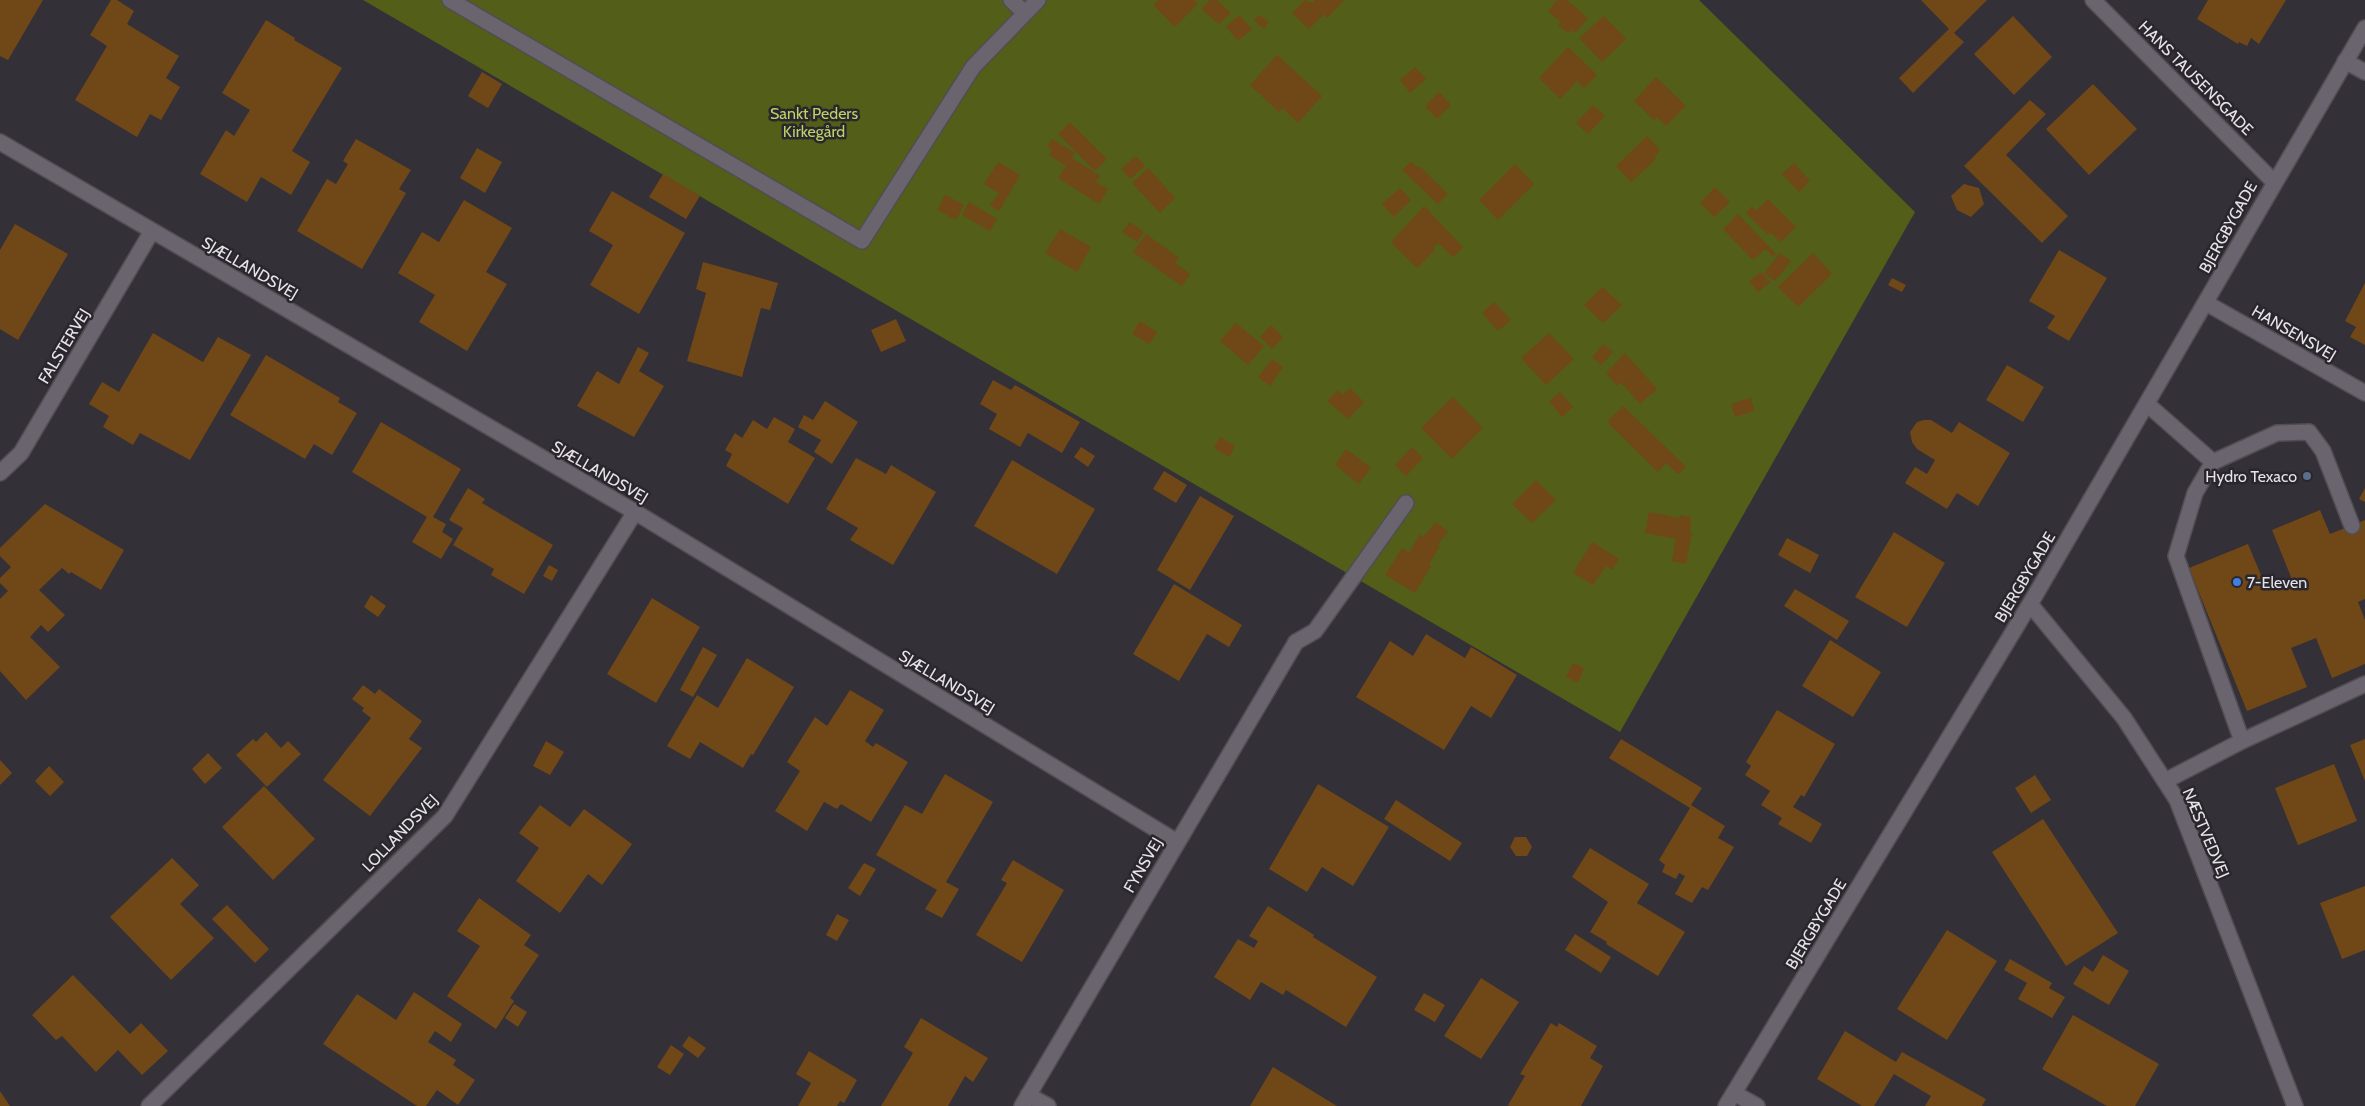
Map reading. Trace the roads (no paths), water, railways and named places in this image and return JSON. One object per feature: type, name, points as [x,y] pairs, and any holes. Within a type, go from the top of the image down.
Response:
[{"type":"street","points":[[450,0],[862,241],[973,67],[1038,0]]},
{"type":"street","points":[[1011,0],[1025,13]]},
{"type":"street","name":"HANS TAUSENSGADE","points":[[2093,0],[2274,182]]},
{"type":"street","name":"BJERGBYGADE","points":[[1730,1100],[2030,604],[2365,28]]},
{"type":"street","points":[[2345,61],[2365,72]]},
{"type":"street","name":"SJÆLLANDSVEJ","points":[[0,142],[635,512],[1177,842]]},
{"type":"street","name":"FALSTERVEJ","points":[[0,473],[21,453],[152,231]]},
{"type":"street","name":"HANSENSVEJ","points":[[2206,303],[2365,393]]},
{"type":"street","points":[[2147,404],[2213,462]]},
{"type":"street","points":[[2242,741],[2176,556],[2195,493],[2213,462],[2277,433],[2309,432],[2323,451],[2352,526]]},
{"type":"street","name":"FYNSVEJ","points":[[1025,1101],[1296,642],[1315,631],[1406,503]]},
{"type":"street","name":"LOLLANDSVEJ","points":[[149,1106],[445,816],[635,512]]},
{"type":"street","name":"NÆSTVEDVEJ","points":[[2030,604],[2124,718],[2177,800],[2295,1106]]},
{"type":"street","points":[[2164,781],[2242,741],[2365,684]]},
{"type":"street","points":[[1730,1100],[1758,1106]]},
{"type":"street","points":[[1025,1101],[1048,1106]]},
{"type":"place","name":"Hydro Texaco","points":[[2307,476]]},
{"type":"place","name":"7-Eleven","points":[[2237,582]]},
{"type":"park label","name":"Sankt Peders Kirkegård","points":[[814,122]]}]
